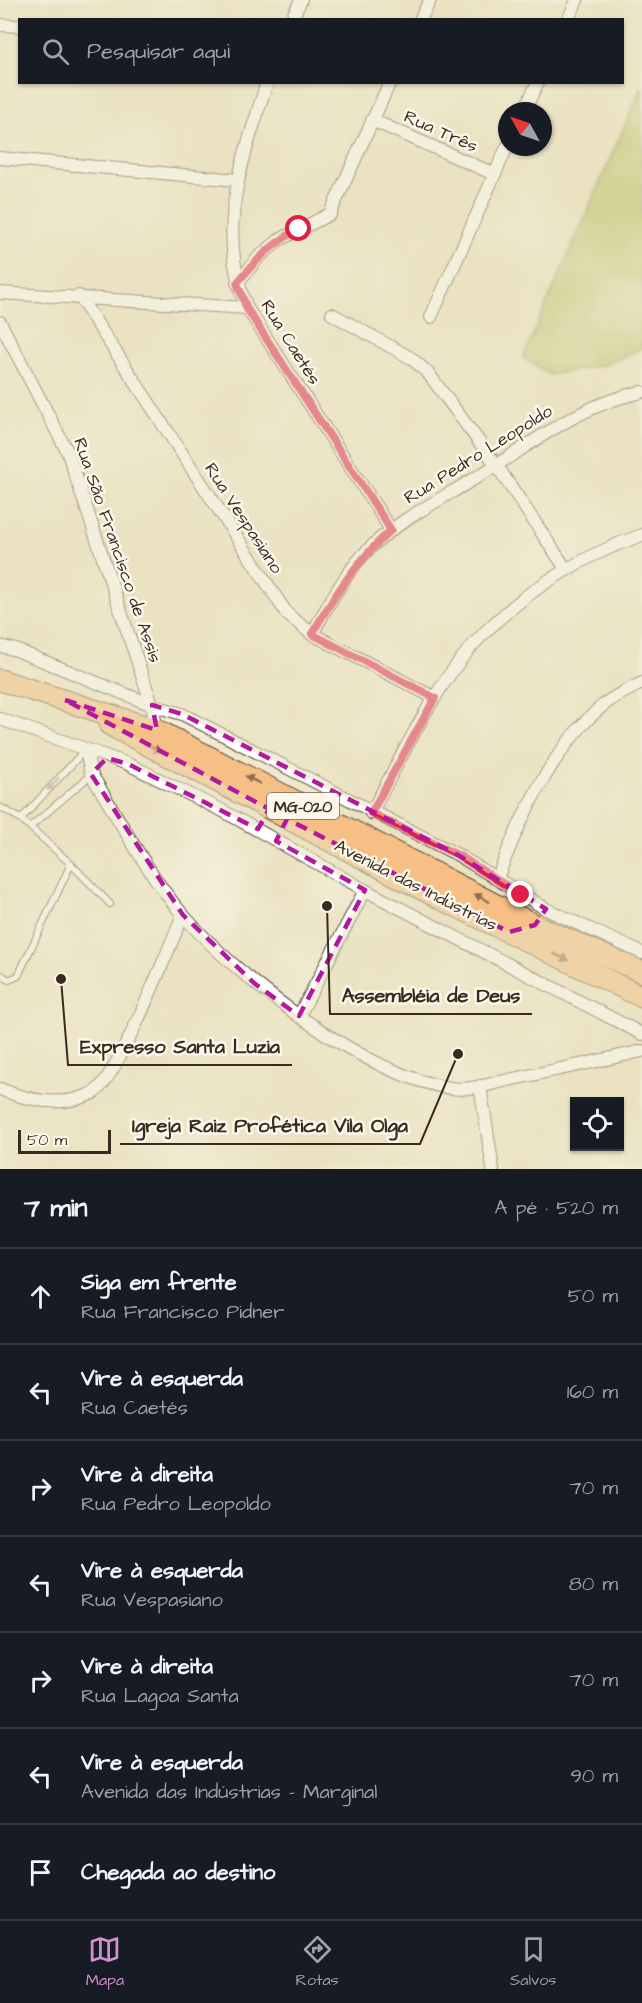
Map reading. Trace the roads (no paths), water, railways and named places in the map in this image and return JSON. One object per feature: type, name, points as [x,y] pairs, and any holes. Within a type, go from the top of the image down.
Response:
[{"type":"highway","name":"Avenida das Indústrias","points":[[0,680],[157,730],[540,917],[642,972]]},
{"type":"highway","name":"Avenida das Indústrias","points":[[65,700],[287,819],[642,997]]},
{"type":"street","points":[[292,18],[301,0]]},
{"type":"street","points":[[421,18],[430,0]]},
{"type":"street","points":[[569,18],[577,0]]},
{"type":"street","points":[[0,25],[18,26]]},
{"type":"street","name":"Rua Caetés","points":[[266,84],[237,180],[232,209],[237,283],[247,309],[391,530]]},
{"type":"street","points":[[237,283],[259,257],[279,240],[330,214],[389,84]]},
{"type":"street","points":[[528,102],[537,84]]},
{"type":"street","name":"Rua Três","points":[[372,120],[494,174]]},
{"type":"street","points":[[431,317],[503,156]]},
{"type":"street","points":[[0,158],[237,180]]},
{"type":"street","points":[[0,293],[79,296],[247,309]]},
{"type":"street","name":"Rua Vespasiano","points":[[79,296],[287,614],[312,634],[435,698]]},
{"type":"street","points":[[332,314],[411,358],[428,373],[497,466],[566,570]]},
{"type":"street","name":"Rua São Francisco de Assis","points":[[0,322],[68,453],[152,705],[157,730]]},
{"type":"street","name":"Rua Pedro Leopoldo","points":[[312,634],[337,591],[363,555],[391,530],[497,466],[567,419],[614,397],[642,392]]},
{"type":"street","points":[[371,813],[435,698],[472,646],[514,605],[566,570],[613,545],[642,535]]},
{"type":"street","points":[[0,646],[71,671],[152,705],[182,714],[371,813],[458,855],[497,879],[540,917],[642,953]]},
{"type":"street","points":[[497,879],[513,835],[542,782],[569,742],[606,704],[642,682]]},
{"type":"street","points":[[0,719],[128,764],[223,811],[365,890],[642,1034]]},
{"type":"street","points":[[86,750],[91,774],[183,915],[254,983],[299,1016],[375,1061],[419,1080],[452,1089],[480,1086],[642,1052]]},
{"type":"street","points":[[91,774],[107,758]]},
{"type":"street","points":[[223,811],[234,790]]},
{"type":"street","points":[[276,841],[287,819]]},
{"type":"street","points":[[299,1016],[365,890]]},
{"type":"street","points":[[0,1089],[26,1100],[52,1101],[94,1092],[107,1080],[183,915]]},
{"type":"street","points":[[509,932],[524,931],[540,917]]},
{"type":"street","points":[[480,1086],[493,1169]]},
{"type":"lane","points":[[21,819],[86,750]]},
{"type":"lane","points":[[30,827],[91,774]]},
{"type":"lane","points":[[0,807],[21,819],[110,904]]},
{"type":"lane","points":[[0,974],[9,980],[18,976],[70,864]]},
{"type":"place","name":"Assembléia de Deus","points":[[327,906]]},
{"type":"place","name":"Expresso Santa Luzia","points":[[61,979]]},
{"type":"place","name":"Igreja Raiz Profética Vila Olga","points":[[458,1054]]}]
